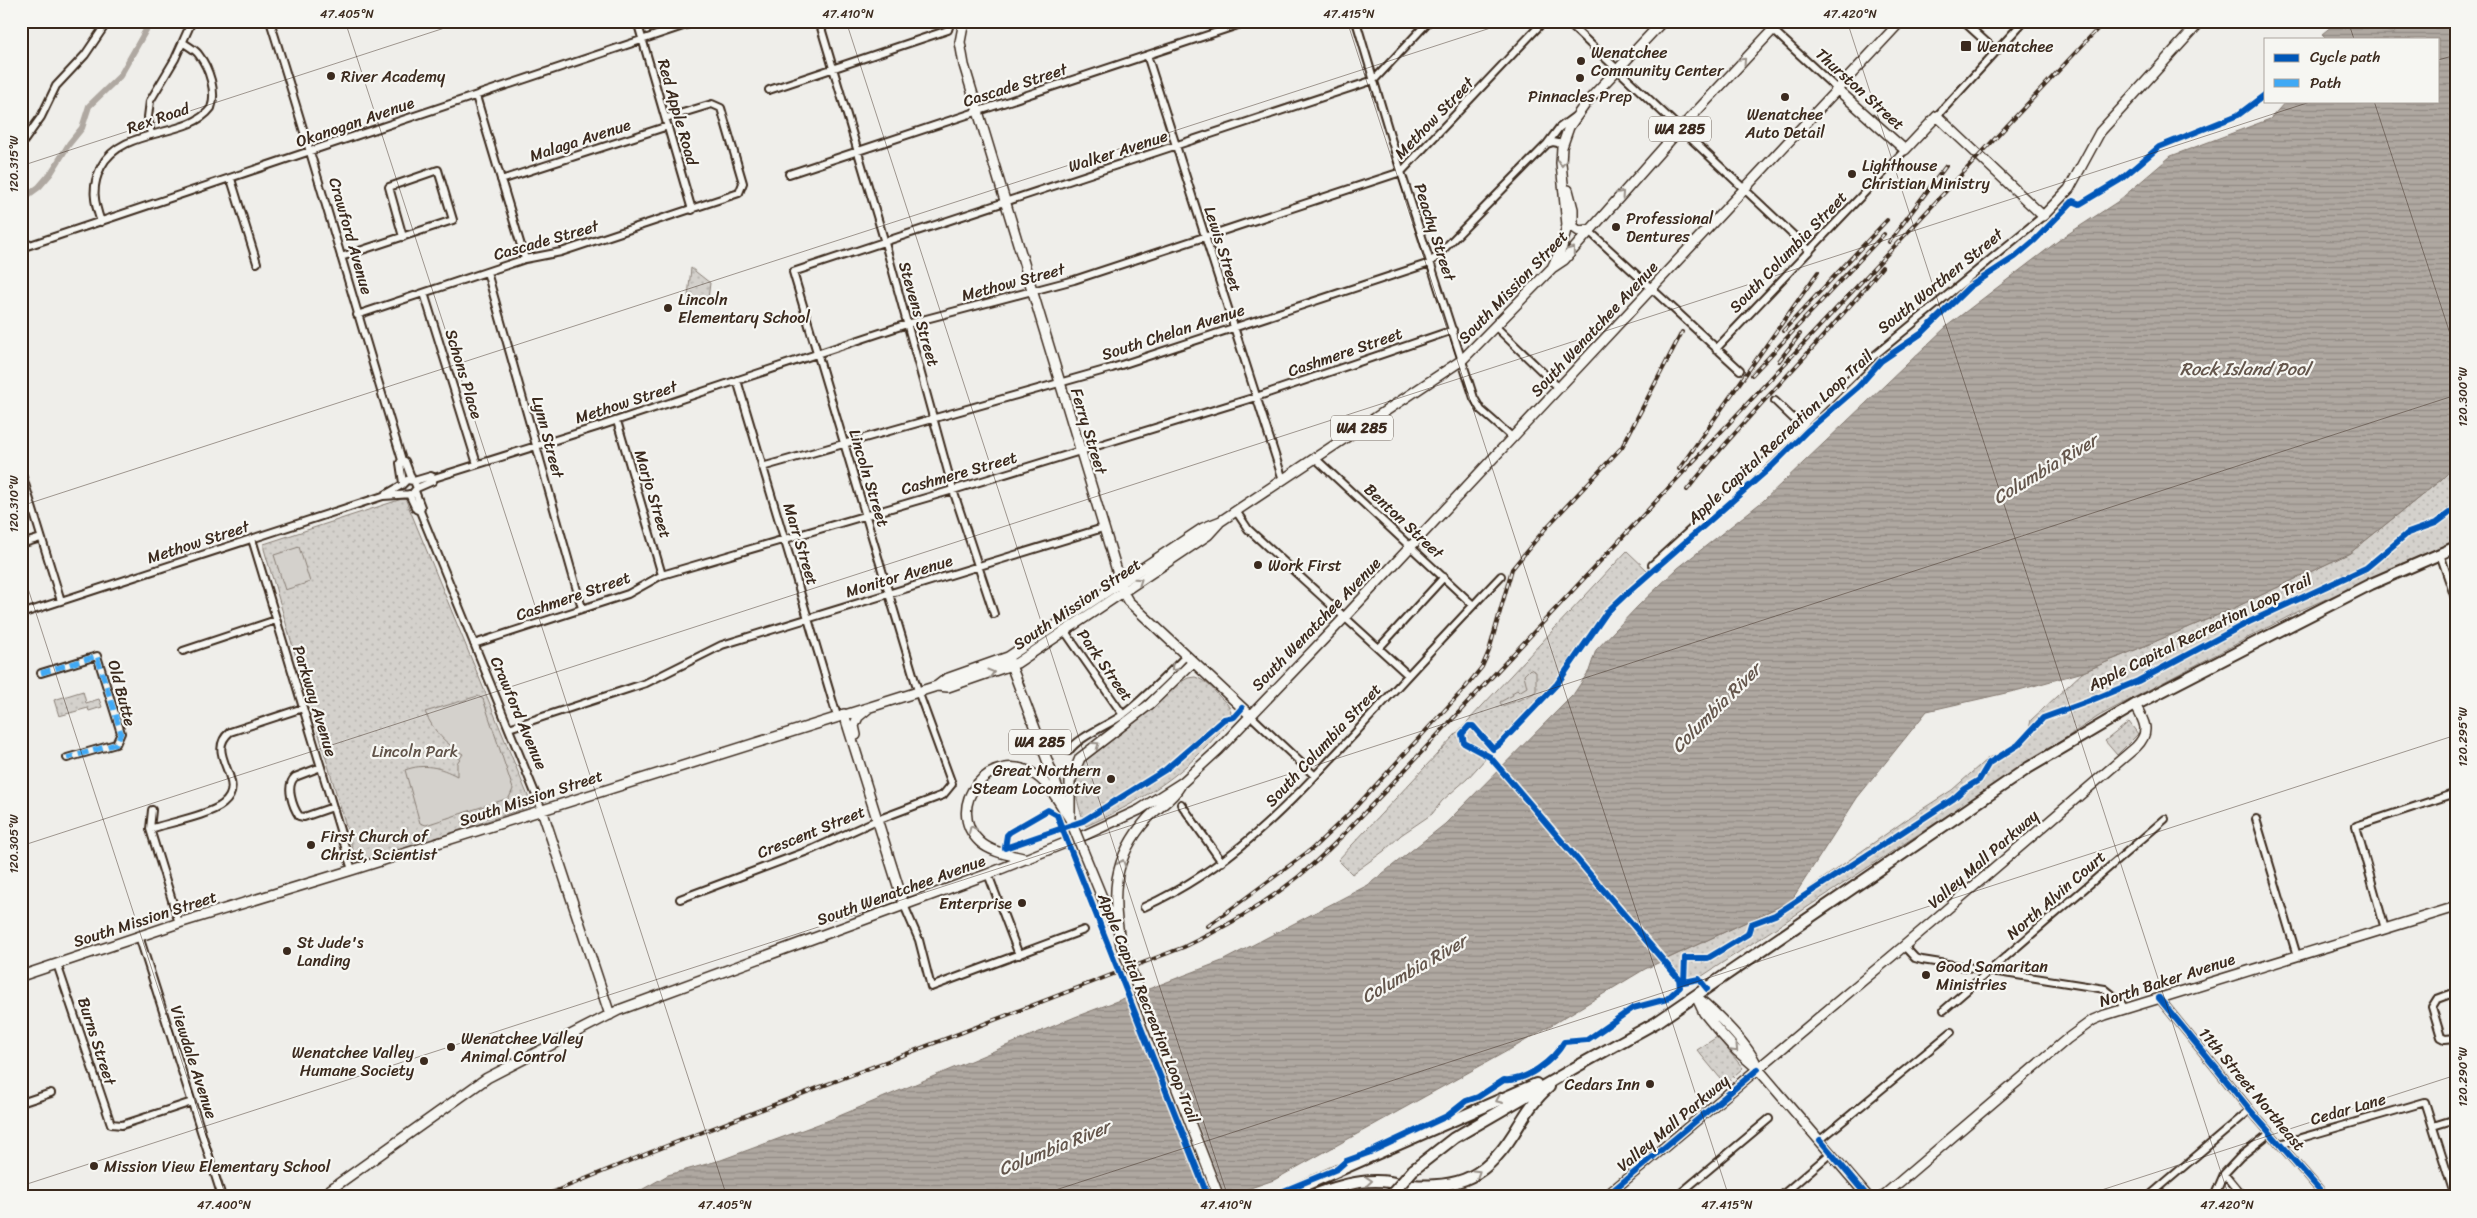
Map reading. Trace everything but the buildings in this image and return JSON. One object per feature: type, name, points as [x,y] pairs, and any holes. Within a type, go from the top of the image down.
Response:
[{"type":"highway","points":[[1391,1196],[1414,1170],[1454,1138],[1576,1066],[1657,1022],[2028,768],[2135,705],[2371,584],[2456,547]]},
{"type":"highway","points":[[1396,1184],[1422,1187],[1447,1186],[1479,1172],[1502,1151],[1522,1119],[1544,1091],[1576,1066]]},
{"type":"highway","points":[[1278,1197],[1576,1066]]},
{"type":"highway","points":[[1309,1197],[1351,1183],[1373,1179],[1416,1190],[1426,1197]]},
{"type":"main road","name":"Ferry Street","points":[[964,21],[960,42],[964,65],[1121,587],[1128,601],[1250,715]]},
{"type":"main road","name":"South Chelan Avenue","points":[[1574,117],[1663,21]]},
{"type":"main road","name":"South Mission Street","points":[[21,976],[179,923],[936,686],[946,679],[1009,662],[1064,630],[1203,528],[1221,521],[1462,360],[1552,268],[1564,260],[1588,230],[1781,21]]},
{"type":"main road","name":"South Wenatchee Avenue","points":[[320,1197],[487,1078],[610,1015],[1027,859],[1121,819],[1155,801],[1182,782],[1206,762],[1345,617],[1901,21]]},
{"type":"main road","name":"South Worthen Street","points":[[2044,216],[2069,189],[2100,132],[2202,21]]},
{"type":"main road","name":"Thurston Street","points":[[1838,90],[1905,150]]},
{"type":"main road","points":[[1938,116],[2044,216]]},
{"type":"main road","name":"South Columbia Street","points":[[1905,150],[1938,116]]},
{"type":"main road","name":"WA 285","points":[[1552,268],[1562,247],[1567,225],[1561,163],[1563,144],[1574,117]]},
{"type":"main road","points":[[1563,182],[1571,200],[1573,227],[1579,231],[1588,230]]},
{"type":"main road","name":"South Mission Street","points":[[1009,662],[1121,587]]},
{"type":"main road","points":[[1070,819],[1070,782],[1080,758],[1150,704],[1189,659]]},
{"type":"main road","name":"WA 285","points":[[1009,662],[1219,1197]]},
{"type":"main road","name":"Marr Street","points":[[857,752],[859,747],[854,726],[858,717],[872,705]]},
{"type":"main road","name":"Valley Mall Parkway","points":[[1605,1197],[1904,946],[2144,738],[2146,729],[2135,705]]},
{"type":"main road","name":"Marr Street","points":[[840,715],[857,752],[904,905]]},
{"type":"main road","points":[[1027,859],[987,847],[973,832],[969,823],[968,806],[976,784],[984,776],[1005,767],[1023,769],[1044,782],[1070,819]]},
{"type":"main road","points":[[1121,945],[1114,912],[1116,882],[1123,857],[1148,818],[1174,796],[1182,782]]},
{"type":"main road","name":"Crawford Avenue","points":[[542,810],[610,1015]]},
{"type":"main road","name":"North Baker Avenue","points":[[1882,1197],[2067,1038],[2093,1020],[2456,906]]},
{"type":"main road","points":[[1696,996],[1704,1013],[1736,1050],[1758,1069],[1868,1197]]},
{"type":"street","points":[[22,144],[41,118],[56,86],[85,55],[108,21]]},
{"type":"street","points":[[151,135],[148,117],[150,101],[184,43],[192,21]]},
{"type":"street","name":"Crawford Avenue","points":[[270,21],[312,152],[357,315],[402,460],[405,461],[413,480]]},
{"type":"street","name":"Red Apple Road","points":[[637,21],[692,210]]},
{"type":"street","name":"Okanogan Avenue","points":[[21,248],[644,41],[698,21]]},
{"type":"street","name":"Stevens Street","points":[[819,21],[884,243],[953,490],[994,614]]},
{"type":"street","name":"Cascade Street","points":[[789,174],[1250,21]]},
{"type":"street","name":"Peachy Street","points":[[1356,21],[1401,172],[1474,398],[1481,410],[1512,437]]},
{"type":"street","name":"Walker Avenue","points":[[793,272],[1374,80],[1429,21]]},
{"type":"street","name":"Methow Street","points":[[21,614],[383,496],[412,492],[434,478],[907,324],[1074,280],[1401,172],[1544,21]]},
{"type":"street","points":[[1566,21],[1810,251]]},
{"type":"street","points":[[1963,21],[1996,52]]},
{"type":"street","name":"South Columbia Street","points":[[1938,116],[2024,21]]},
{"type":"street","points":[[769,90],[948,30],[951,23]]},
{"type":"street","name":"Thurston Street","points":[[1773,30],[1838,90]]},
{"type":"street","name":"Rex Road","points":[[101,222],[94,202],[94,188],[106,157],[122,145],[201,118],[212,103],[212,88],[205,65],[198,54],[184,43]]},
{"type":"street","name":"Lewis Street","points":[[1147,55],[1283,480]]},
{"type":"street","points":[[476,96],[525,259]]},
{"type":"street","name":"Cascade Street","points":[[357,315],[525,259],[561,252],[737,195],[741,191],[743,183],[721,108],[712,104],[666,118]]},
{"type":"street","name":"South Chelan Avenue","points":[[762,467],[1059,383],[1234,328],[1430,263],[1546,144],[1559,128],[1574,117]]},
{"type":"street","name":"Malaga Avenue","points":[[501,180],[668,126]]},
{"type":"street","points":[[1546,144],[1553,142],[1563,144]]},
{"type":"street","name":"South Columbia Street","points":[[1716,349],[1905,150]]},
{"type":"street","points":[[341,257],[403,237],[453,220],[438,170],[389,187],[403,237]]},
{"type":"street","points":[[231,179],[257,263]]},
{"type":"street","name":"South Worthen Street","points":[[1652,565],[1869,360],[2044,216]]},
{"type":"street","points":[[1588,230],[1740,370]]},
{"type":"street","name":"Lynn Street","points":[[487,272],[531,422],[535,446],[582,608]]},
{"type":"street","name":"Lincoln Street","points":[[793,272],[918,691],[950,776],[951,788]]},
{"type":"street","name":"Schons Place","points":[[424,292],[477,464]]},
{"type":"street","points":[[1496,327],[1559,388]]},
{"type":"street","name":"Cashmere Street","points":[[474,644],[628,594],[662,575],[1079,452],[1256,397],[1453,330]]},
{"type":"street","name":"Marr Street","points":[[737,380],[807,618],[840,715]]},
{"type":"street","points":[[1775,401],[1801,426]]},
{"type":"street","name":"Marjo Street","points":[[616,420],[662,575]]},
{"type":"street","name":"Benton Street","points":[[1316,459],[1473,605]]},
{"type":"street","name":"Crawford Avenue","points":[[402,460],[400,463],[403,484]]},
{"type":"street","points":[[21,471],[61,601]]},
{"type":"street","name":"Methow Street","points":[[383,496],[407,480],[431,476],[434,478]]},
{"type":"street","points":[[412,492],[413,480]]},
{"type":"street","points":[[403,484],[412,492]]},
{"type":"street","name":"Crawford Avenue","points":[[412,492],[416,510],[420,511],[542,810]]},
{"type":"street","points":[[21,501],[29,499]]},
{"type":"street","points":[[1236,511],[1248,529],[1408,676]]},
{"type":"street","name":"Monitor Avenue","points":[[509,728],[646,683],[714,648],[1103,528]]},
{"type":"street","points":[[21,544],[41,538]]},
{"type":"street","name":"Parkway Avenue","points":[[252,539],[352,870]]},
{"type":"street","points":[[2440,554],[2456,601]]},
{"type":"street","name":"South Columbia Street","points":[[1144,906],[1182,889],[1222,862],[1270,824],[1501,576]]},
{"type":"street","points":[[1379,648],[1444,577]]},
{"type":"street","points":[[183,652],[276,620]]},
{"type":"street","name":"Park Street","points":[[1064,630],[1123,715]]},
{"type":"street","name":"Old Butte","points":[[41,674],[97,656],[100,665],[121,733],[119,740],[116,744],[67,758]]},
{"type":"street","points":[[1069,751],[1075,744],[1123,715],[1189,659]]},
{"type":"street","points":[[150,829],[214,809],[226,801],[231,793],[232,782],[221,752],[223,741],[230,732],[303,708]]},
{"type":"street","name":"Ferry Street","points":[[1250,715],[1315,776]]},
{"type":"street","points":[[321,767],[294,777],[291,780],[291,793],[299,816],[304,817],[333,807]]},
{"type":"street","name":"Crescent Street","points":[[680,899],[813,849],[877,820],[943,795],[951,788]]},
{"type":"street","points":[[2385,929],[2356,826],[2456,793]]},
{"type":"street","points":[[1181,804],[1222,862]]},
{"type":"street","points":[[152,810],[150,829],[179,923]]},
{"type":"street","name":"North Alvin Court","points":[[1944,1010],[2165,819]]},
{"type":"street","points":[[2256,819],[2297,956]]},
{"type":"street","points":[[988,874],[1019,955],[1084,930]]},
{"type":"street","name":"Marr Street","points":[[904,905],[919,940],[931,987],[1019,955]]},
{"type":"street","name":"Viewdale Avenue","points":[[139,936],[222,1197]]},
{"type":"street","points":[[1904,946],[1915,958],[1922,960],[2105,990],[2119,1000],[2125,1009]]},
{"type":"street","name":"Burns Street","points":[[57,964],[106,1114],[113,1125],[122,1125],[192,1102]]},
{"type":"street","points":[[2456,992],[2437,999],[2432,1007],[2441,1037],[2445,1039],[2456,1038]]},
{"type":"street","name":"11th Street Northeast","points":[[2159,998],[2250,1110],[2326,1197]]},
{"type":"street","points":[[1820,1140],[1951,1032]]},
{"type":"street","points":[[21,1103],[51,1093]]},
{"type":"street","name":"Cedar Lane","points":[[2280,1144],[2425,1102],[2432,1126]]},
{"type":"street","points":[[2148,1197],[2250,1110]]},
{"type":"street","points":[[1676,1197],[1769,1119]]},
{"type":"street","points":[[2455,1197],[2432,1126],[2456,1119]]},
{"type":"street","points":[[2214,1197],[2224,1174],[2270,1133]]},
{"type":"street","points":[[1780,1197],[1831,1153]]},
{"type":"street","points":[[2224,1174],[2243,1197]]},
{"type":"green space","points":[[691,268],[710,283],[708,299],[688,297]]},
{"type":"green space","points":[[2456,465],[2456,542],[2301,610],[2099,716],[1690,984],[1667,959],[1791,901],[1913,815],[1952,790],[1988,758],[2008,749],[2029,729],[2031,720],[2083,672],[2232,609],[2350,553],[2442,479]]},
{"type":"green space","name":"Lincoln Park","points":[[405,498],[530,801],[526,808],[361,863],[356,860],[264,544]]},
{"type":"green space","points":[[299,547],[310,582],[285,590],[274,555]]},
{"type":"green space","points":[[1627,551],[1648,571],[1606,610],[1561,676],[1467,779],[1442,801],[1432,814],[1401,835],[1384,851],[1352,874],[1338,860]]},
{"type":"green space","points":[[1530,669],[1536,672],[1536,691],[1525,698],[1502,706],[1500,702],[1513,695],[1512,693],[1517,690],[1519,692],[1527,687],[1524,675]]},
{"type":"green space","points":[[1195,677],[1208,685],[1229,706],[1231,714],[1225,726],[1188,765],[1156,789],[1122,809],[1086,826],[1076,794],[1077,778],[1084,762],[1142,717],[1179,683],[1188,678]]},
{"type":"green space","points":[[83,691],[86,703],[99,699],[102,707],[89,711],[88,708],[59,716],[54,700]]},
{"type":"green space","points":[[478,696],[483,699],[513,789],[509,798],[426,825],[420,823],[405,770],[425,766],[444,770],[457,776],[457,763],[463,754],[441,736],[425,712]]},
{"type":"green space","points":[[2129,722],[2138,734],[2117,755],[2105,741]]},
{"type":"green space","points":[[1717,1037],[1743,1068],[1725,1084],[1697,1050]]},
{"type":"water","name":"Rock Island Pool","points":[[2338,21],[2353,21],[2394,33],[2400,21],[2456,21],[2456,465],[2442,479],[2350,553],[2232,609],[2083,672],[2019,690],[1927,711],[1857,798],[1791,901],[1645,969],[1518,1045],[1274,1180],[1224,1197],[629,1197],[668,1175],[721,1160],[832,1119],[1075,1017],[1222,961],[1368,885],[1445,824],[1573,695],[1589,671],[1596,650],[1678,568],[1763,501],[1947,326],[2062,238],[2117,202],[2171,156],[2270,119],[2285,102],[2440,102],[2440,38],[2326,38],[2322,34]]},
{"type":"pier","points":[[1502,764],[1669,960],[1663,963],[1497,768]]},
{"type":"pier","points":[[1145,987],[1226,1197],[1206,1197],[1129,994]]},
{"type":"waterway","points":[[21,200],[39,187],[51,173],[69,144],[82,128],[89,106],[120,76],[151,21]]},
{"type":"railway","points":[[541,1197],[651,1152],[1184,947],[1243,915],[1285,887],[1345,834],[2105,21]]},
{"type":"railway","points":[[1889,242],[1946,166]]},
{"type":"railway","points":[[1783,331],[1887,220]]},
{"type":"railway","points":[[1752,375],[1884,234]]},
{"type":"railway","points":[[1687,490],[1710,461],[1859,296],[1882,267]]},
{"type":"railway","points":[[1679,469],[1818,272]]},
{"type":"railway","points":[[1208,926],[1313,848],[1352,811],[1482,667],[1489,651],[1512,569],[1545,529],[1622,447],[1682,332]]},
{"type":"railway","points":[[1779,361],[1800,334]]},
{"type":"marked path","points":[[41,673],[97,656],[121,733],[116,744],[67,758]]},
{"type":"cycle path","name":"Apple Capital Recreation Loop Trail","points":[[1707,989],[1699,979],[1684,982],[1679,979],[1490,757],[1464,743],[1462,734],[1469,726],[1473,726],[1493,749],[1500,744],[1557,684],[1607,612],[1772,466],[1807,431],[1858,387],[1881,361],[1922,333],[1969,287],[2015,257],[2035,240],[2073,201],[2080,204],[2120,180],[2159,147],[2238,115],[2264,96]]},
{"type":"cycle path","name":"Apple Capital Recreation Loop Trail","points":[[1684,982],[1685,958],[1708,958],[1748,934],[1751,924],[1775,915],[1953,799],[1964,789],[1979,780],[1989,763],[2018,745],[2043,718],[2138,681],[2249,622],[2366,568],[2408,533],[2436,523],[2456,508]]},
{"type":"cycle path","name":"Apple Capital Recreation Loop Trail","points":[[1208,1197],[1084,884],[1060,823],[1057,815],[1048,810],[1010,832],[1007,835],[1005,848],[1083,821],[1165,770],[1224,719],[1234,717],[1242,708]]},
{"type":"cycle path","points":[[1269,1197],[1337,1169],[1346,1161],[1368,1153],[1447,1116],[1466,1101],[1478,1097],[1504,1080],[1512,1080],[1530,1074],[1554,1056],[1564,1042],[1587,1040],[1633,1008],[1667,999],[1680,987],[1679,979]]},
{"type":"cycle path","points":[[2159,998],[2250,1110],[2326,1197]]},
{"type":"cycle path","points":[[1605,1197],[1758,1069]]},
{"type":"cycle path","points":[[1820,1140],[1868,1197]]},
{"type":"place","name":"Wenatchee","points":[[1966,46]]},
{"type":"place","name":"Wenatchee Community Center","points":[[1581,61]]},
{"type":"place","name":"River Academy","points":[[331,76]]},
{"type":"place","name":"Pinnacles Prep","points":[[1580,78]]},
{"type":"place","name":"Wenatchee Auto Detail","points":[[1785,97]]},
{"type":"place","name":"Lighthouse Christian Ministry","points":[[1852,174]]},
{"type":"place","name":"Professional Dentures","points":[[1616,227]]},
{"type":"place","name":"Lincoln Elementary School","points":[[668,308]]},
{"type":"place","name":"Work First","points":[[1258,565]]},
{"type":"place","name":"Great Northern Steam Locomotive","points":[[1111,779]]},
{"type":"place","name":"First Church of Christ, Scientist","points":[[311,845]]},
{"type":"place","name":"Enterprise","points":[[1022,903]]},
{"type":"place","name":"St Jude's Landing","points":[[287,951]]},
{"type":"place","name":"Good Samaritan Ministries","points":[[1926,975]]},
{"type":"place","name":"Wenatchee Valley Animal Control","points":[[451,1047]]},
{"type":"place","name":"Wenatchee Valley Humane Society","points":[[424,1061]]},
{"type":"place","name":"Cedars Inn","points":[[1650,1084]]},
{"type":"place","name":"Mission View Elementary School","points":[[94,1166]]},
{"type":"water label","name":"Columbia River","points":[[2045,469]]},
{"type":"water label","name":"Columbia River","points":[[1716,708]]},
{"type":"water label","name":"Columbia River","points":[[1414,969]]},
{"type":"water label","name":"Columbia River","points":[[1054,1148]]}]
